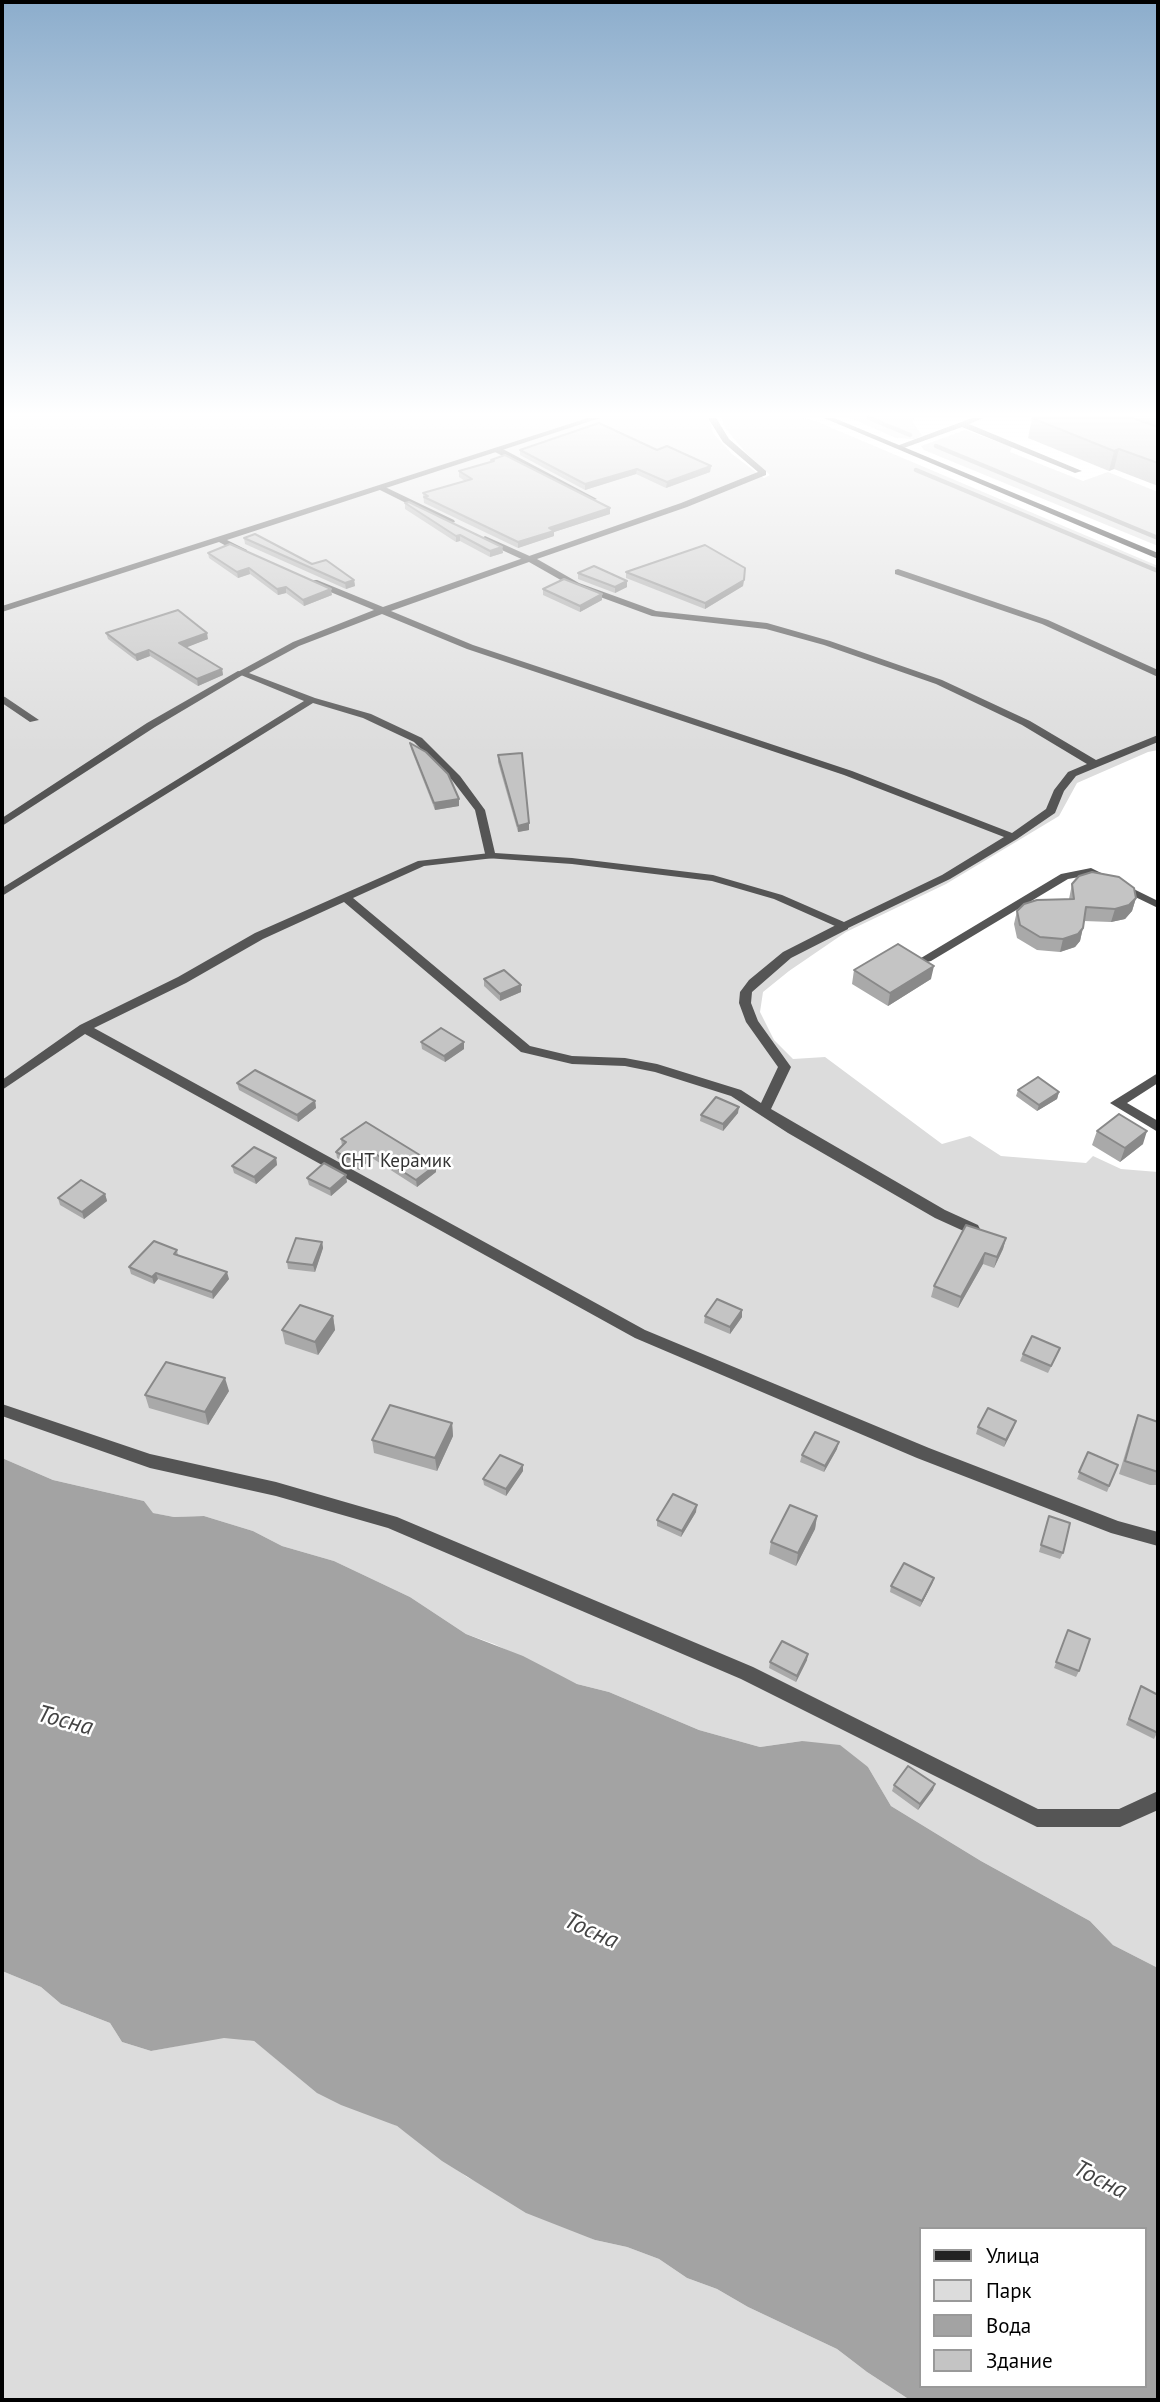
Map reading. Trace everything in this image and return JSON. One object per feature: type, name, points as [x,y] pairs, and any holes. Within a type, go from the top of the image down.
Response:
[{"type":"main road","points":[[1096,530],[1158,556]]},
{"type":"street","points":[[2,609],[252,530]]},
{"type":"street","points":[[2,823],[151,725],[296,644],[381,611],[611,530]]},
{"type":"street","points":[[473,533],[576,585],[655,614],[768,626],[827,643],[939,682],[1026,723],[1095,764]]},
{"type":"street","points":[[221,540],[252,555]]},
{"type":"street","points":[[898,572],[1045,622],[1158,674]]},
{"type":"street","points":[[299,576],[381,611],[543,673],[848,773],[1013,837]]},
{"type":"street","points":[[241,673],[312,700],[367,716],[418,740],[456,778],[480,810],[490,856]]},
{"type":"street","points":[[2,699],[34,720]]},
{"type":"street","points":[[2,893],[312,700]]},
{"type":"street","points":[[764,1110],[785,1067],[752,1022],[746,1003],[746,992],[753,983],[787,955],[946,877],[1013,837],[1051,811],[1059,790],[1072,774],[1158,738]]},
{"type":"street","points":[[2,1086],[84,1028],[182,980],[259,936],[422,863],[490,856],[572,861],[713,878],[778,897],[845,926]]},
{"type":"street","points":[[927,958],[1065,876],[1091,870],[1158,905]]},
{"type":"street","points":[[344,897],[526,1049],[572,1060],[625,1062],[657,1068],[736,1093],[793,1130],[940,1214],[974,1229]]},
{"type":"street","points":[[84,1028],[640,1334],[923,1453],[1117,1528],[1158,1539]]},
{"type":"street","points":[[1158,1077],[1117,1103],[1158,1127]]},
{"type":"street","points":[[2,1410],[150,1461],[276,1489],[391,1522],[747,1673],[1037,1818],[1120,1818],[1158,1800]]},
{"type":"green space","name":"СНТ Керамик","points":[[2,530],[1073,530],[1158,566],[1158,750],[1077,783],[1059,816],[946,884],[846,932],[763,992],[760,1012],[774,1040],[793,1059],[825,1057],[942,1144],[970,1136],[1001,1156],[1086,1163],[1093,1156],[1121,1169],[1158,1172],[1158,1968],[1113,1945],[1090,1921],[981,1861],[891,1806],[868,1767],[802,1741],[760,1747],[699,1730],[609,1692],[577,1684],[494,1644],[466,1634],[410,1597],[334,1561],[282,1546],[253,1531],[204,1516],[174,1517],[152,1513],[144,1501],[53,1480],[2,1458]]},
{"type":"green space","points":[[1119,530],[1158,530],[1158,546]]},
{"type":"green space","points":[[2,1971],[41,1987],[61,2004],[110,2023],[122,2042],[151,2051],[224,2037],[254,2041],[294,2073],[397,2126],[467,2177],[595,2240],[627,2247],[659,2259],[687,2278],[717,2289],[748,2307],[837,2349],[910,2400],[2,2400]]},
{"type":"water","name":"Тосна","points":[[2,1458],[53,1480],[144,1501],[153,1513],[174,1517],[204,1516],[253,1531],[282,1546],[334,1561],[410,1597],[466,1634],[523,1656],[577,1684],[609,1692],[699,1730],[760,1747],[802,1741],[840,1745],[868,1767],[891,1806],[981,1861],[1090,1921],[1113,1945],[1158,1968],[1158,2400],[910,2400],[837,2349],[748,2307],[717,2289],[687,2278],[659,2259],[627,2247],[595,2240],[526,2213],[442,2161],[397,2126],[317,2093],[254,2041],[224,2038],[151,2051],[122,2042],[110,2023],[61,2004],[41,1987],[2,1971]]},
{"type":"building","points":[[447,530],[467,530],[502,547],[490,551],[460,535],[456,536]]},
{"type":"building","points":[[493,530],[554,531],[518,542]]},
{"type":"building","points":[[255,534],[312,564],[326,560],[354,580],[345,583],[244,538]]},
{"type":"building","points":[[230,544],[331,589],[303,600],[286,587],[277,589],[249,568],[237,572],[208,553]]},
{"type":"building","points":[[705,545],[745,568],[744,580],[705,603],[626,572]]},
{"type":"building","points":[[594,566],[627,581],[615,587],[578,573]]},
{"type":"building","points":[[564,579],[602,594],[580,606],[543,589]]},
{"type":"building","points":[[178,610],[207,633],[179,643],[222,669],[197,679],[149,650],[135,655],[106,633]]},
{"type":"building","points":[[410,743],[426,752],[448,774],[459,799],[434,803]]},
{"type":"building","points":[[522,753],[529,823],[518,826],[498,755]]},
{"type":"building","points":[[1092,872],[1119,877],[1134,888],[1136,898],[1129,905],[1115,909],[1086,907],[1083,928],[1078,934],[1063,939],[1040,937],[1020,925],[1017,911],[1024,904],[1037,900],[1074,899],[1072,884],[1079,876]]},
{"type":"building","points":[[898,944],[934,966],[890,993],[854,970]]},
{"type":"building","points":[[504,970],[521,985],[500,994],[484,979]]},
{"type":"building","points":[[441,1028],[464,1042],[444,1056],[421,1042]]},
{"type":"building","points":[[255,1070],[315,1101],[297,1115],[237,1083]]},
{"type":"building","points":[[1038,1077],[1059,1092],[1039,1105],[1018,1090]]},
{"type":"building","points":[[716,1097],[739,1107],[723,1124],[701,1115]]},
{"type":"building","points":[[1119,1114],[1147,1131],[1125,1148],[1097,1131]]},
{"type":"building","points":[[366,1122],[436,1165],[416,1180],[371,1151],[358,1163],[336,1152],[346,1142],[341,1139]]},
{"type":"building","points":[[254,1147],[276,1158],[254,1177],[232,1166]]},
{"type":"building","points":[[324,1163],[346,1175],[330,1189],[307,1178]]},
{"type":"building","points":[[81,1180],[105,1194],[82,1212],[58,1198]]},
{"type":"building","points":[[966,1225],[1006,1238],[997,1257],[985,1253],[961,1297],[934,1286]]},
{"type":"building","points":[[296,1238],[322,1242],[313,1265],[287,1262]]},
{"type":"building","points":[[154,1241],[177,1250],[174,1254],[227,1272],[212,1292],[156,1273],[152,1277],[129,1267]]},
{"type":"building","points":[[717,1299],[742,1310],[730,1327],[705,1316]]},
{"type":"building","points":[[300,1305],[333,1316],[315,1342],[282,1330]]},
{"type":"building","points":[[1032,1336],[1060,1348],[1051,1366],[1023,1354]]},
{"type":"building","points":[[166,1362],[225,1378],[205,1412],[145,1395]]},
{"type":"building","points":[[390,1405],[452,1423],[435,1458],[372,1440]]},
{"type":"building","points":[[988,1408],[1016,1421],[1006,1440],[978,1427]]},
{"type":"building","points":[[1138,1415],[1158,1422],[1158,1472],[1125,1461]]},
{"type":"building","points":[[815,1432],[839,1442],[825,1466],[802,1455]]},
{"type":"building","points":[[1088,1452],[1118,1465],[1109,1486],[1079,1472]]},
{"type":"building","points":[[500,1455],[523,1465],[506,1489],[483,1479]]},
{"type":"building","points":[[673,1494],[697,1505],[682,1531],[657,1520]]},
{"type":"building","points":[[790,1505],[817,1516],[798,1553],[771,1542]]},
{"type":"building","points":[[1049,1516],[1070,1523],[1063,1553],[1041,1545]]},
{"type":"building","points":[[904,1563],[934,1578],[922,1601],[891,1586]]},
{"type":"building","points":[[1068,1630],[1090,1639],[1079,1671],[1056,1662]]},
{"type":"building","points":[[782,1641],[808,1654],[797,1676],[770,1662]]},
{"type":"building","points":[[1141,1686],[1158,1695],[1158,1733],[1129,1719]]},
{"type":"building","points":[[908,1766],[935,1784],[920,1804],[894,1785]]},
{"type":"waterway","points":[[1060,530],[1158,571]]},
{"type":"waterway","points":[[1139,530],[1158,538]]}]
